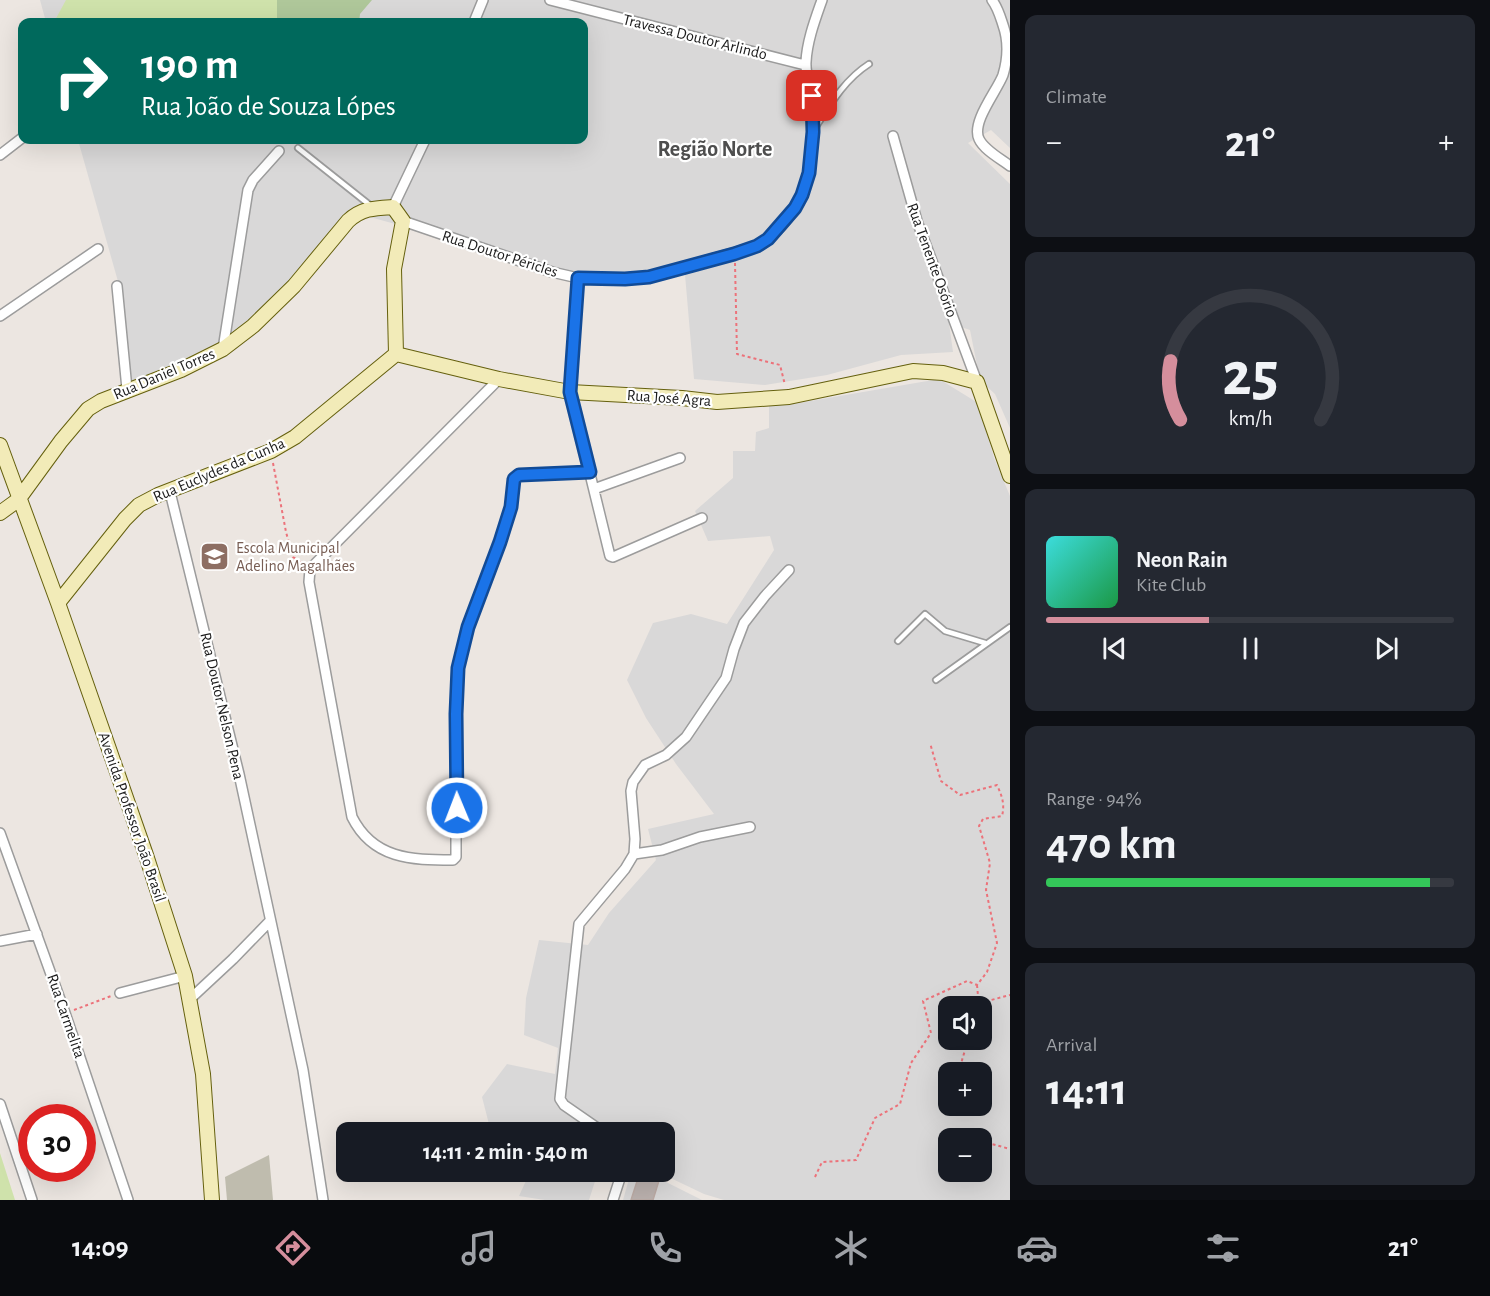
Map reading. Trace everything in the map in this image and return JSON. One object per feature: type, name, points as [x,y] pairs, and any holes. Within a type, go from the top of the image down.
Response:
[{"type":"street","points":[[476,18],[483,0]]},
{"type":"street","name":"Travessa Doutor Arlindo","points":[[550,0],[805,65]]},
{"type":"street","name":"Rua Doutor Péricles","points":[[403,221],[552,272],[578,278],[649,277],[757,246],[768,239],[795,208],[809,173],[813,132],[812,96],[805,65],[810,34],[822,0]]},
{"type":"street","points":[[992,0],[998,7],[1007,37],[1007,56],[1002,77],[978,125],[977,136],[982,143],[1010,166]]},
{"type":"street","name":"Rua Tenente Osório","points":[[893,136],[917,221],[1010,476]]},
{"type":"street","points":[[0,155],[18,141]]},
{"type":"street","points":[[396,354],[394,270],[403,221],[393,207],[422,144]]},
{"type":"street","points":[[223,349],[248,190],[253,180],[279,151]]},
{"type":"street","name":"Rua Daniel Torres","points":[[0,513],[18,500],[61,441],[88,410],[127,389],[181,370],[223,349],[253,326],[294,286],[356,213],[373,208],[393,207]]},
{"type":"street","points":[[0,316],[98,249]]},
{"type":"street","points":[[578,278],[570,392],[612,557],[702,518]]},
{"type":"street","points":[[117,286],[127,389]]},
{"type":"street","name":"Rua José Agra","points":[[396,354],[499,379],[570,392],[717,402],[789,397],[913,371],[943,373],[977,382]]},
{"type":"street","name":"Rua Euclydes da Cunha","points":[[58,603],[125,519],[140,505],[158,495],[271,451],[295,437],[396,354]]},
{"type":"street","points":[[499,379],[310,569],[309,582],[352,817],[359,831],[368,840],[400,857],[415,860],[453,860],[456,857],[458,668],[468,627],[511,507],[514,479],[519,475],[590,472]]},
{"type":"street","name":"Avenida Professor João Brasil","points":[[0,445],[146,855],[185,976],[203,1074],[212,1200]]},
{"type":"street","points":[[594,489],[680,458]]},
{"type":"street","name":"Rua Doutor Nelson Pena","points":[[170,492],[239,774],[303,1070],[323,1200]]},
{"type":"street","points":[[589,1122],[564,1105],[560,1098],[579,924],[625,868],[633,854],[635,838],[631,791],[633,782],[643,767],[666,754],[686,737],[726,678],[744,623],[789,570]]},
{"type":"street","points":[[633,854],[662,850],[700,837],[750,827]]},
{"type":"street","name":"Rua Carmelita","points":[[0,833],[65,1013],[128,1200]]},
{"type":"street","points":[[190,999],[270,921]]},
{"type":"street","points":[[0,941],[37,934]]},
{"type":"street","points":[[120,993],[185,976]]},
{"type":"street","points":[[0,1104],[32,1200]]},
{"type":"street","points":[[613,1200],[619,1182]]},
{"type":"lane","points":[[813,132],[843,86],[855,73],[869,64]]},
{"type":"lane","points":[[298,148],[373,208]]},
{"type":"lane","points":[[898,640],[926,614],[945,631],[986,643]]},
{"type":"lane","points":[[936,680],[1010,627]]},
{"type":"path","points":[[734,254],[737,354],[780,365],[789,397]]},
{"type":"path","points":[[271,451],[293,557],[310,569]]},
{"type":"path","points":[[930,743],[941,781],[960,795],[997,785],[1005,805],[1002,816],[983,819],[979,826],[990,863],[986,890],[997,943],[987,972],[978,985],[979,996]]},
{"type":"path","points":[[815,1177],[822,1161],[856,1160],[875,1118],[900,1104],[911,1063],[931,1034],[923,1001],[967,981],[978,985]]},
{"type":"path","points":[[65,1013],[120,993]]},
{"type":"path","points":[[992,1001],[1010,995]]},
{"type":"path","points":[[992,1144],[1010,1149]]},
{"type":"shaded area","points":[[40,0],[1010,0],[1010,148],[991,130],[968,143],[1010,184],[1010,428],[995,394],[980,380],[970,330],[949,323],[953,352],[901,355],[827,375],[765,385],[694,379],[684,263],[661,270],[580,275],[359,214],[239,337],[132,388],[119,285],[79,144],[588,144],[588,18],[45,18]]},
{"type":"shaded area","points":[[939,379],[978,403],[994,458],[1010,496],[1010,1200],[724,1200],[704,1194],[675,1180],[675,1122],[488,1122],[482,1097],[507,1064],[555,1074],[558,1048],[524,1035],[526,998],[539,940],[588,945],[609,913],[656,860],[648,829],[714,814],[676,764],[646,718],[627,680],[653,623],[691,614],[727,624],[774,550],[770,536],[708,541],[695,511],[733,478],[733,451],[755,451],[756,432],[769,428],[769,405],[793,404]]},
{"type":"shaded area","points":[[269,1155],[273,1200],[227,1200],[225,1177]]},
{"type":"shaded area","points":[[525,1182],[595,1182],[589,1200],[545,1200],[519,1196]]},
{"type":"shaded area","points":[[628,1182],[666,1182],[702,1200],[623,1200]]},
{"type":"green space","points":[[66,0],[277,0],[277,18],[56,18]]},
{"type":"green space","points":[[277,0],[372,0],[360,14],[360,18],[277,18]]},
{"type":"green space","points":[[0,1153],[15,1200],[0,1200]]},
{"type":"building","points":[[637,1182],[659,1182],[653,1200],[631,1200]]},
{"type":"place","name":"Escola Municipal Adelino Magalhães","points":[[215,557]]},
{"type":"district","name":"Região Norte","points":[[715,149]]},
{"type":"route","points":[[457,808],[458,668],[468,627],[511,507],[514,479],[519,475],[590,472],[570,392],[578,278],[649,277],[734,254],[757,246],[768,239],[795,208],[809,173],[813,132],[812,96]]}]
